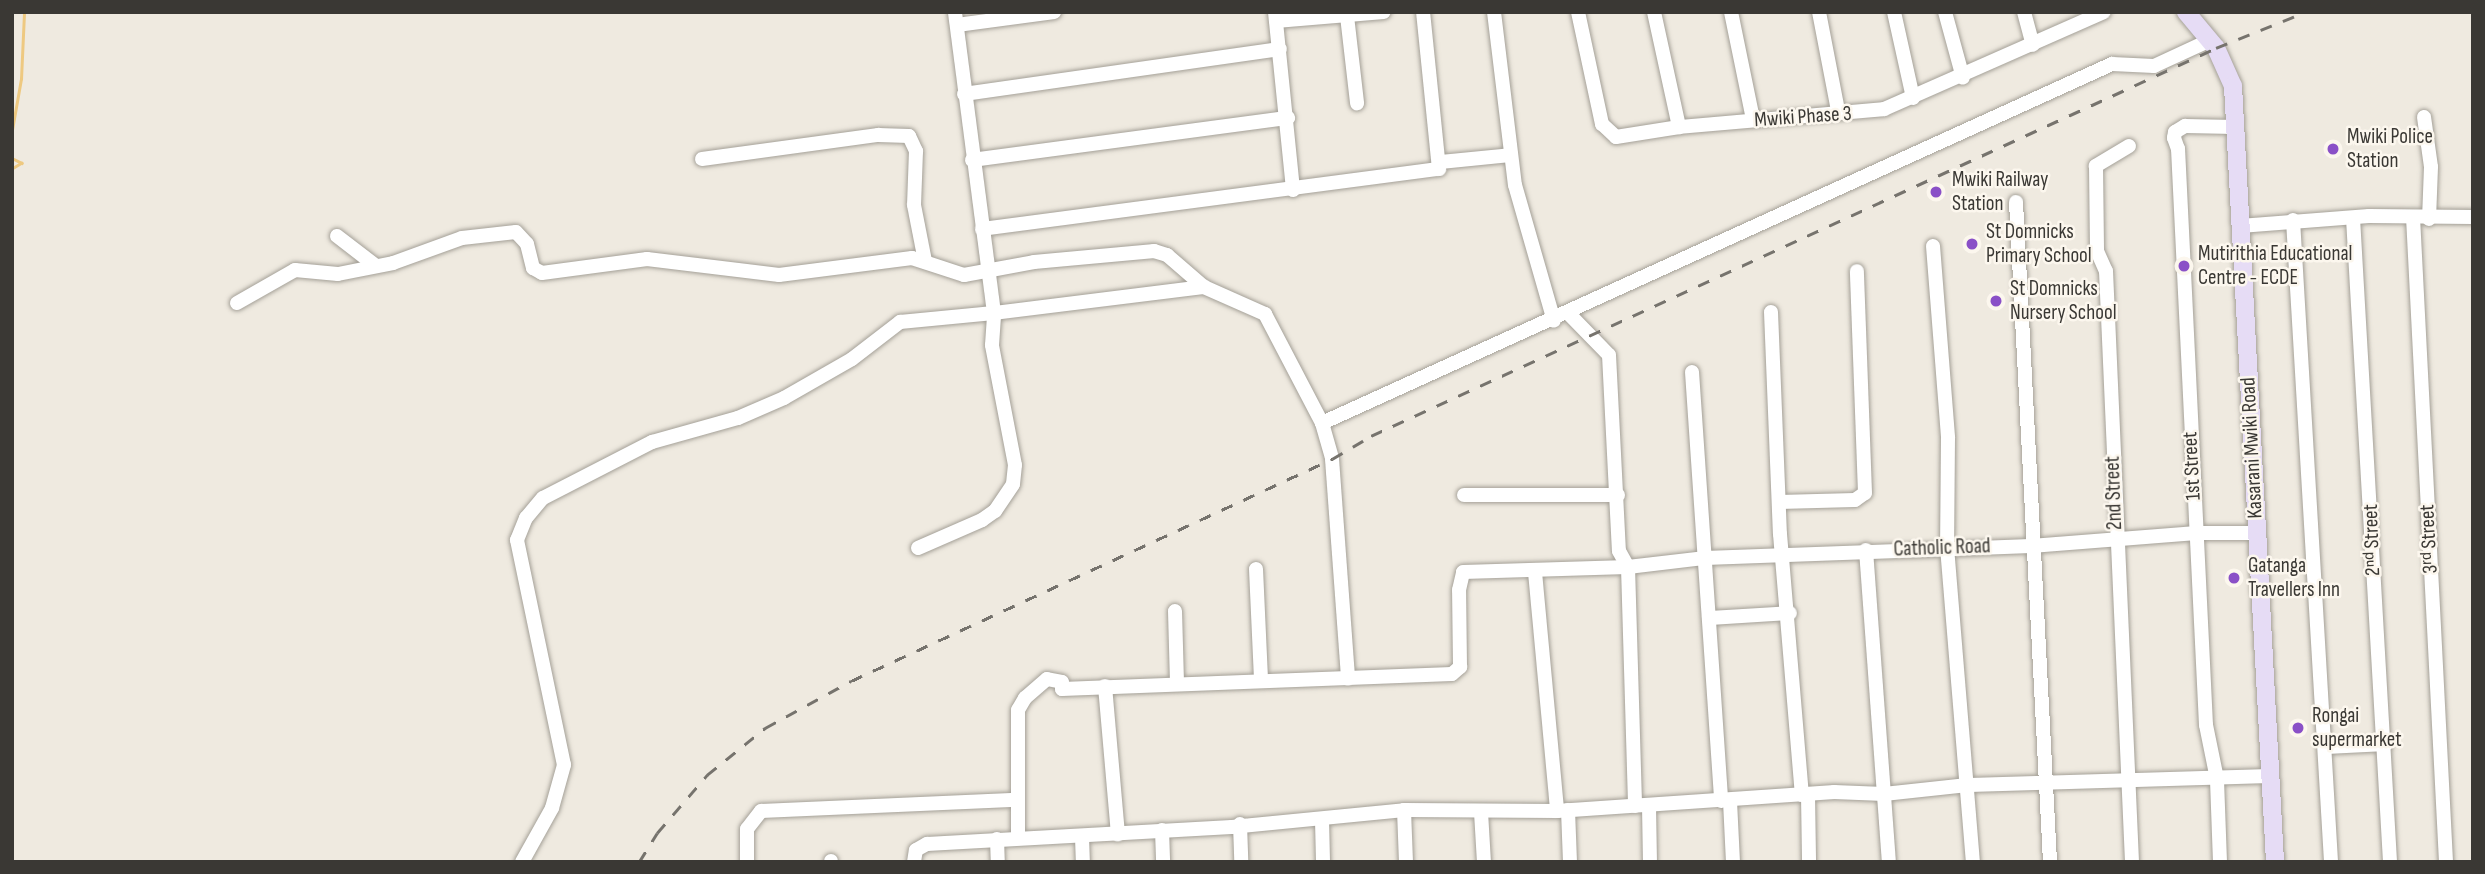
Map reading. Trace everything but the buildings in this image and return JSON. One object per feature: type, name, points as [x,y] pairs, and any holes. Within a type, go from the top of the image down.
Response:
[{"type":"main road","name":"Kasarani Mwiki Road","points":[[2186,12],[2230,75],[2274,862]]},
{"type":"street","points":[[918,548],[982,520],[995,511],[1013,484],[1015,465],[992,345],[994,313],[991,271],[972,160],[956,19],[1054,12]]},
{"type":"street","points":[[1293,190],[1288,118],[1275,16],[1346,16],[1384,12]]},
{"type":"street","points":[[982,229],[1436,170],[1440,162],[1423,12]]},
{"type":"street","points":[[1494,12],[1521,215],[1554,321]]},
{"type":"street","name":"Mwiki Phase 3","points":[[1578,12],[1605,130],[1616,137],[1753,119],[1838,111],[1866,113],[1963,78],[2099,13]]},
{"type":"street","points":[[1654,12],[1679,127]]},
{"type":"street","points":[[1731,12],[1753,119]]},
{"type":"street","points":[[1819,12],[1838,111]]},
{"type":"street","points":[[1894,12],[1913,98]]},
{"type":"street","points":[[1945,12],[1963,78]]},
{"type":"street","points":[[2024,12],[2033,45]]},
{"type":"street","points":[[1346,16],[1357,103]]},
{"type":"street","points":[[1322,423],[1554,321],[1802,203],[2112,64],[2154,66],[2208,41]]},
{"type":"street","points":[[964,94],[1280,48]]},
{"type":"street","points":[[2424,117],[2431,167],[2429,219]]},
{"type":"street","points":[[972,160],[1288,118]]},
{"type":"street","name":"1st Street","points":[[2220,862],[2217,779],[2206,725],[2178,149],[2174,138],[2175,132],[2185,126],[2235,127]]},
{"type":"street","points":[[702,159],[878,135],[909,136],[916,151],[914,205],[925,261]]},
{"type":"street","name":"2nd Street","points":[[2129,146],[2096,166],[2097,251],[2106,271],[2132,862]]},
{"type":"street","points":[[1440,162],[1511,155]]},
{"type":"street","points":[[2016,202],[2031,546],[2050,862]]},
{"type":"street","name":"3ʳᵈ Street","points":[[2413,217],[2446,862]]},
{"type":"street","points":[[2240,226],[2293,220],[2473,217]]},
{"type":"street","name":"2ⁿᵈ Street","points":[[2353,218],[2386,744],[2390,862]]},
{"type":"street","points":[[2293,220],[2314,624],[2326,747],[2331,862]]},
{"type":"street","points":[[237,303],[295,270],[338,274],[376,266],[462,238],[516,232],[527,244],[533,268],[542,273],[648,259],[779,275],[912,257],[964,275],[1034,262],[1154,251],[1167,255],[1204,287],[1265,314],[1274,324],[1322,423],[1332,459],[1348,678],[1105,686],[1062,690],[1062,682],[1047,679],[1020,704],[1018,838]]},
{"type":"street","points":[[337,236],[376,266]]},
{"type":"street","points":[[1933,246],[1948,438],[1947,547],[1973,862]]},
{"type":"street","points":[[1779,502],[1855,500],[1865,493],[1857,271]]},
{"type":"street","points":[[522,862],[552,808],[564,765],[517,540],[526,519],[543,498],[652,442],[738,418],[783,398],[852,359],[900,322],[1204,287]]},
{"type":"street","points":[[1771,312],[1779,502],[1809,862]]},
{"type":"street","points":[[1569,314],[1609,355],[1619,551],[1628,567],[1642,806],[1650,862]]},
{"type":"street","points":[[1692,372],[1709,618],[1733,862]]},
{"type":"street","points":[[1464,495],[1618,495]]},
{"type":"street","name":"Catholic Road","points":[[1348,678],[1457,671],[1459,590],[1463,572],[1535,572],[1628,567],[1705,558],[2031,546],[2196,533],[2257,533]]},
{"type":"street","points":[[1866,550],[1889,862]]},
{"type":"street","points":[[1255,569],[1261,681]]},
{"type":"street","points":[[1535,572],[1570,862]]},
{"type":"street","points":[[1175,611],[1177,684]]},
{"type":"street","points":[[1709,618],[1790,613]]},
{"type":"street","points":[[1105,686],[1118,834]]},
{"type":"street","points":[[2326,747],[2386,744]]},
{"type":"street","points":[[914,862],[916,850],[927,845],[1322,820],[1404,810],[1563,810],[1805,795],[1884,794],[1968,785],[2271,776]]},
{"type":"street","points":[[747,862],[747,829],[761,811],[1017,800]]},
{"type":"street","points":[[1404,810],[1406,862]]},
{"type":"street","points":[[1481,812],[1485,862]]},
{"type":"street","points":[[1322,820],[1323,862]]},
{"type":"street","points":[[1240,824],[1241,862]]},
{"type":"street","points":[[1162,830],[1163,862]]},
{"type":"street","points":[[1082,837],[1083,862]]},
{"type":"street","points":[[997,839],[998,862]]},
{"type":"waterway","points":[[12,130],[21,79],[24,12]]},
{"type":"waterway","points":[[12,158],[22,163],[12,169]]},
{"type":"waterway","points":[[12,184],[12,189]]},
{"type":"railway","points":[[639,862],[657,833],[707,775],[765,728],[851,681],[1332,459],[1371,436],[2216,48],[2305,12]]},
{"type":"place","name":"Mwiki Police Station","points":[[2333,149]]},
{"type":"place","name":"Mwiki Railway Station","points":[[1936,192]]},
{"type":"place","name":"St Domnicks Primary School","points":[[1972,244]]},
{"type":"place","name":"Mutirithia Educational Centre - ECDE","points":[[2184,266]]},
{"type":"place","name":"St Domnicks Nursery School","points":[[1996,301]]},
{"type":"place","name":"Gatanga Travellers Inn","points":[[2234,578]]},
{"type":"place","name":"Rongai supermarket","points":[[2298,728]]}]
